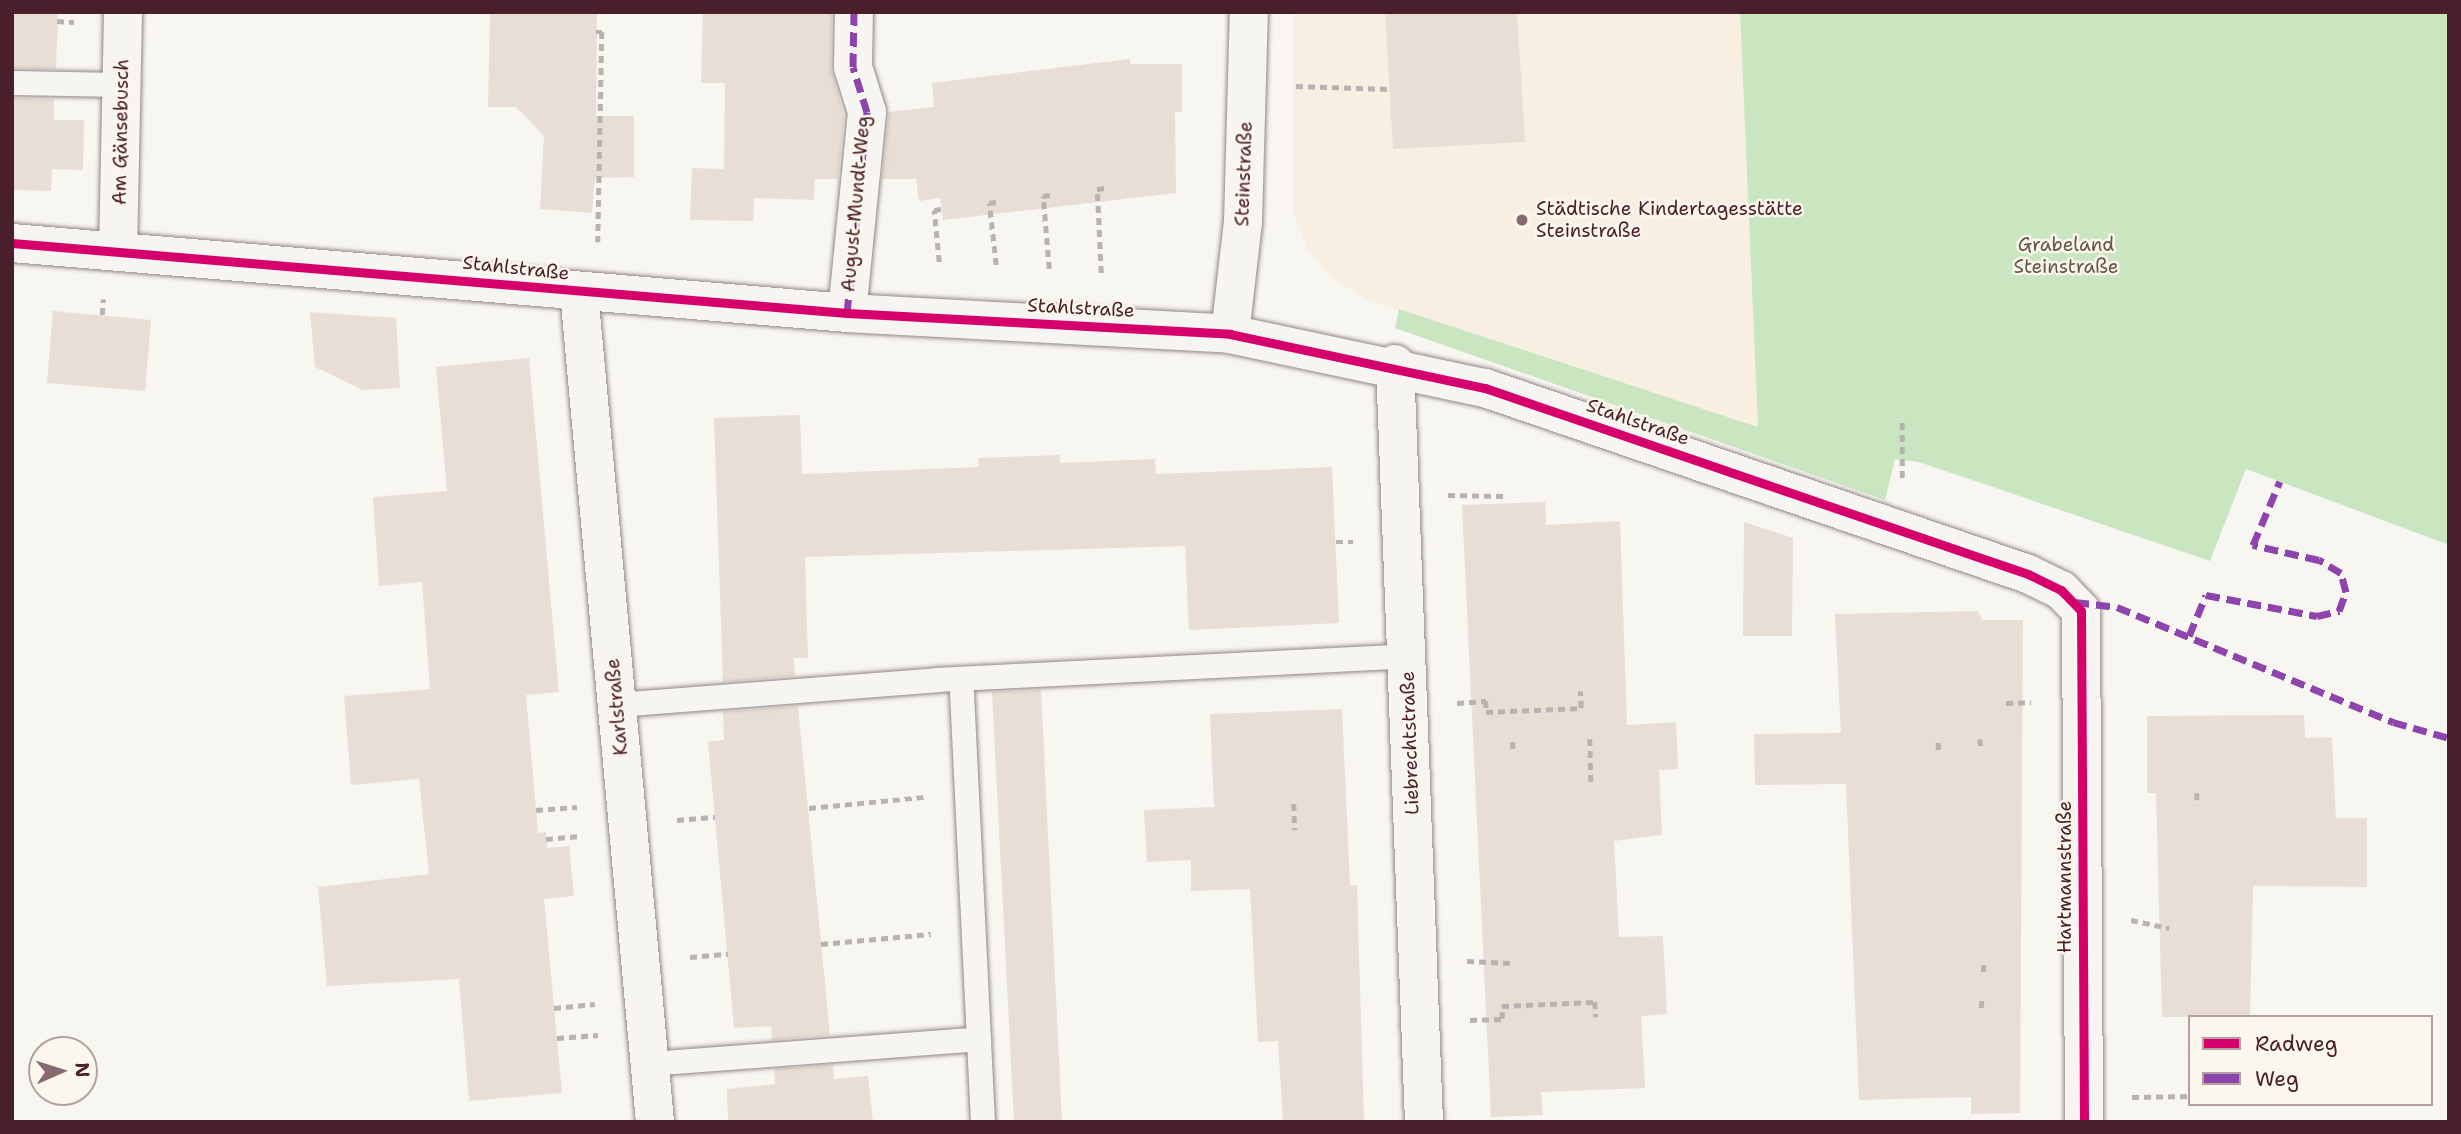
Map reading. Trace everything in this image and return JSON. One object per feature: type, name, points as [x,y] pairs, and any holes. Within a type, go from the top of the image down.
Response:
[{"type":"street","name":"Am Gänsebusch","points":[[118,252],[123,12]]},
{"type":"street","name":"August-Mundt-Weg","points":[[847,313],[867,112],[853,67],[854,12]]},
{"type":"street","name":"Steinstraße","points":[[1230,334],[1243,222],[1249,12]]},
{"type":"street","name":"Stahlstraße","points":[[12,243],[847,313],[1230,334],[1395,364],[1485,388],[2028,574],[2075,602],[2082,631]]},
{"type":"street","name":"Karlstraße","points":[[588,293],[616,705],[655,1122]]},
{"type":"street","name":"Liebrechtstraße","points":[[1395,364],[1424,1122]]},
{"type":"street","name":"Hartmannstraße","points":[[2082,631],[2084,1122]]},
{"type":"lane","points":[[12,83],[122,85]]},
{"type":"lane","points":[[616,705],[952,679],[1406,656]]},
{"type":"lane","points":[[962,693],[983,1122]]},
{"type":"lane","points":[[650,1065],[979,1039]]},
{"type":"path","points":[[588,293],[602,32],[596,32]]},
{"type":"path","points":[[1286,85],[1390,89]]},
{"type":"path","points":[[1101,273],[1097,189],[1106,188]]},
{"type":"path","points":[[1049,269],[1042,195],[1051,195]]},
{"type":"path","points":[[996,202],[989,203],[996,265]]},
{"type":"path","points":[[939,262],[934,210],[941,209]]},
{"type":"path","points":[[1899,486],[1906,460],[1902,420]]},
{"type":"path","points":[[1445,495],[1503,496]]},
{"type":"path","points":[[1453,703],[1486,702],[1486,712],[1581,708],[1580,691]]},
{"type":"path","points":[[2006,703],[2040,702]]},
{"type":"path","points":[[1938,738],[1938,750]]},
{"type":"path","points":[[1980,738],[1981,749]]},
{"type":"path","points":[[1590,739],[1591,783]]},
{"type":"path","points":[[1513,741],[1513,751]]},
{"type":"path","points":[[2197,793],[2197,805]]},
{"type":"path","points":[[809,808],[930,797]]},
{"type":"path","points":[[1294,804],[1295,830]]},
{"type":"path","points":[[536,810],[589,806]]},
{"type":"path","points":[[670,820],[715,817]]},
{"type":"path","points":[[546,839],[592,835]]},
{"type":"path","points":[[2128,920],[2169,928]]},
{"type":"path","points":[[821,944],[935,934]]},
{"type":"path","points":[[683,958],[728,954]]},
{"type":"path","points":[[1464,961],[1510,963]]},
{"type":"path","points":[[1983,972],[1984,963]]},
{"type":"path","points":[[1981,1007],[1982,997]]},
{"type":"path","points":[[1467,1020],[1502,1019],[1502,1006],[1595,1002],[1596,1017]]},
{"type":"path","points":[[554,1008],[603,1003]]},
{"type":"path","points":[[1522,1005],[1522,1012]]},
{"type":"path","points":[[557,1038],[605,1034]]},
{"type":"path","points":[[2129,1097],[2188,1096]]},
{"type":"shaded area","name":"Städtische Kindertagesstätte Steinstraße","points":[[1293,12],[1740,12],[1758,427],[1370,301],[1332,278],[1310,253],[1293,214]]},
{"type":"green space","name":"Grabeland Steinstraße","points":[[1740,12],[2449,12],[2449,545],[2246,469],[2210,561],[1919,462],[1895,459],[1885,500],[1395,328],[1399,309],[1758,427]]},
{"type":"building","points":[[12,12],[58,12],[56,69],[12,68]]},
{"type":"building","points":[[490,12],[597,12],[596,116],[634,116],[634,177],[595,178],[592,213],[540,209],[544,136],[516,107],[488,107]]},
{"type":"building","points":[[703,12],[832,12],[831,67],[844,117],[838,179],[815,179],[814,200],[754,198],[753,221],[690,220],[692,168],[724,169],[725,83],[701,83]]},
{"type":"building","points":[[1385,12],[1517,12],[1525,142],[1393,149]]},
{"type":"building","points":[[1130,59],[1130,64],[1182,64],[1182,112],[1175,112],[1176,193],[943,220],[940,198],[919,201],[916,179],[882,179],[889,112],[934,107],[932,83]]},
{"type":"building","points":[[12,98],[54,99],[54,120],[84,120],[83,170],[52,169],[51,191],[12,190]]},
{"type":"building","points":[[53,311],[151,320],[145,391],[47,383]]},
{"type":"building","points":[[310,312],[396,318],[400,388],[363,390],[315,367]]},
{"type":"building","points":[[529,358],[559,692],[526,695],[538,833],[546,832],[547,848],[569,846],[574,896],[544,899],[562,1093],[469,1101],[459,979],[327,986],[318,887],[429,874],[419,779],[351,785],[344,696],[430,689],[422,582],[379,586],[373,497],[447,491],[436,367]]},
{"type":"building","points":[[800,415],[802,474],[979,467],[978,458],[1060,455],[1060,463],[1155,459],[1156,474],[1332,467],[1339,623],[1189,630],[1185,546],[805,557],[808,658],[794,658],[795,676],[723,682],[714,418]]},
{"type":"building","points":[[1545,502],[1546,525],[1620,521],[1627,725],[1676,722],[1678,769],[1659,770],[1662,835],[1614,841],[1619,937],[1663,936],[1667,1014],[1641,1016],[1645,1088],[1541,1092],[1543,1115],[1491,1117],[1462,505]]},
{"type":"building","points":[[1744,522],[1793,538],[1792,636],[1743,636]]},
{"type":"building","points":[[1978,611],[1982,620],[2023,620],[2020,1113],[1971,1114],[1971,1097],[1859,1100],[1846,784],[1755,785],[1754,734],[1841,733],[1835,614]]},
{"type":"building","points":[[1041,690],[1062,1122],[1014,1122],[992,692]]},
{"type":"building","points":[[798,706],[830,1035],[772,1040],[771,1026],[734,1028],[708,742],[724,740],[723,712]]},
{"type":"building","points":[[1342,709],[1350,885],[1357,885],[1364,1122],[1283,1122],[1278,1041],[1258,1042],[1250,889],[1191,891],[1191,860],[1147,862],[1144,810],[1214,807],[1210,714]]},
{"type":"building","points":[[2304,715],[2305,738],[2332,737],[2336,818],[2367,818],[2367,887],[2253,886],[2250,1015],[2162,1017],[2156,793],[2147,793],[2147,716]]},
{"type":"building","points":[[833,1065],[834,1079],[868,1076],[873,1122],[728,1122],[727,1089],[775,1084],[774,1069]]},
{"type":"marked path","points":[[847,313],[867,112],[853,67],[854,12]]},
{"type":"marked path","points":[[2189,636],[2206,595],[2317,616],[2339,611],[2346,592],[2341,573],[2319,560],[2253,545],[2280,481]]},
{"type":"marked path","points":[[2075,602],[2117,607],[2393,722],[2449,738]]},
{"type":"cycle path","points":[[12,243],[847,313],[1230,334],[1485,388],[2028,574],[2061,590],[2081,611],[2084,1122]]},
{"type":"place","name":"Städtische Kindertagesstätte Steinstraße","points":[[1522,220]]}]
